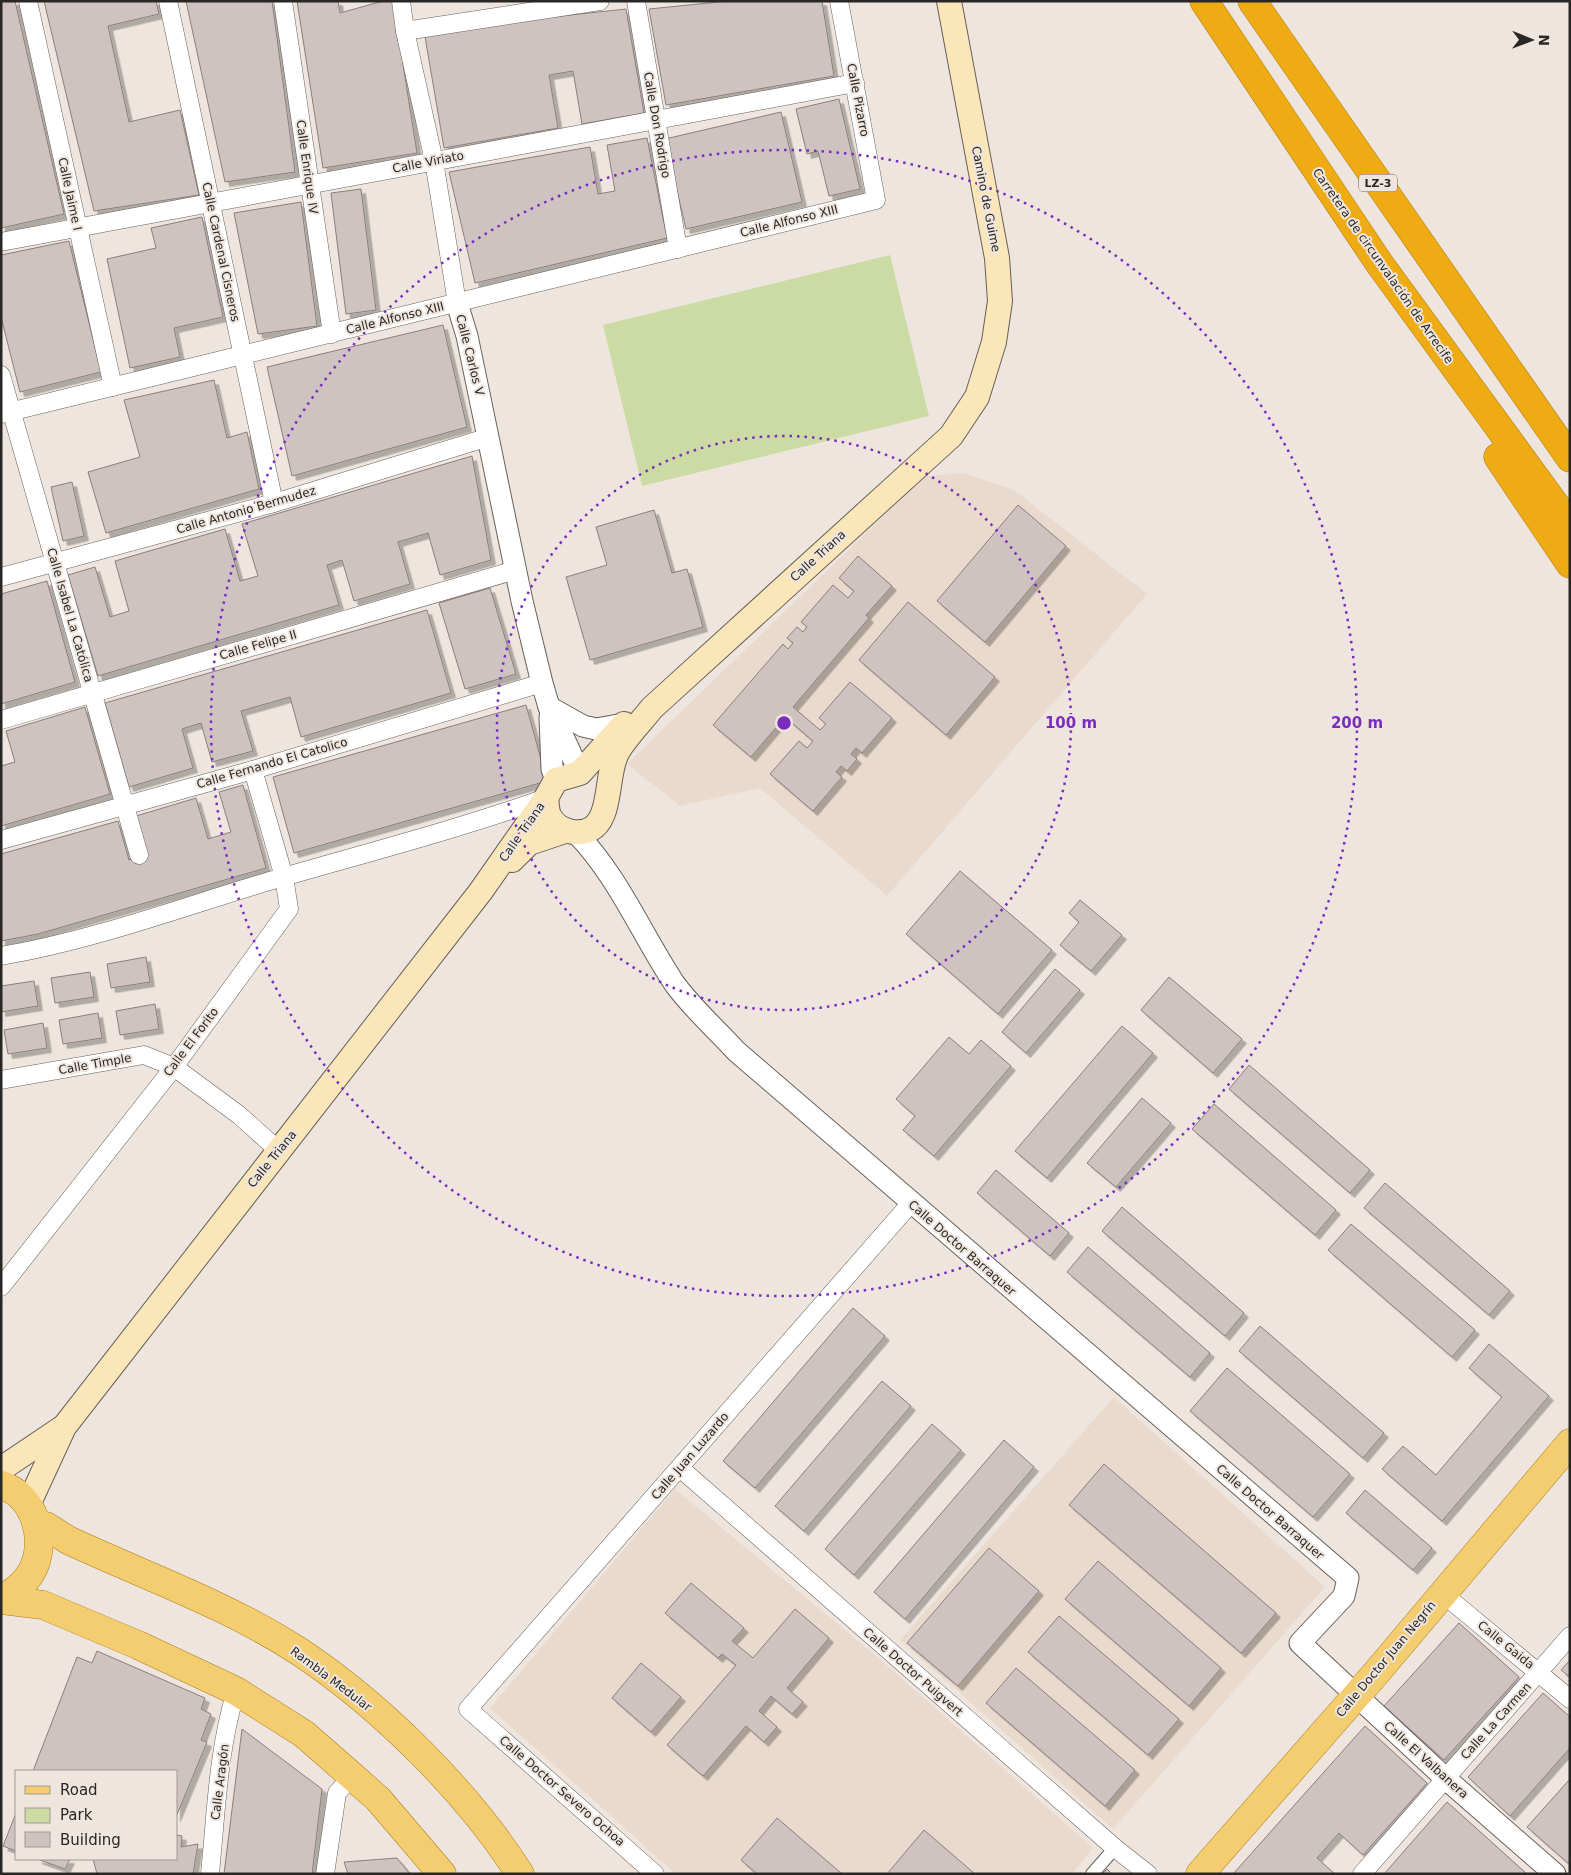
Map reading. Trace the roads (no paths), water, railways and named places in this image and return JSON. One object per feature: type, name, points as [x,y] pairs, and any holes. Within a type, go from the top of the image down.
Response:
[{"type":"highway","name":"Carretera de circunvalación de Arrecife","points":[[1204,1],[1242,61],[1399,290],[1570,525]]},
{"type":"highway","name":"LZ-3","points":[[1252,1],[1480,332],[1570,458]]},
{"type":"highway","points":[[1399,290],[1445,378],[1570,564]]},
{"type":"highway","name":"LZ-3","points":[[1480,332],[1570,441]]},
{"type":"main road","name":"Camino de Guime","points":[[949,1],[998,266],[1000,301],[994,342],[977,397]]},
{"type":"main road","name":"Calle Triana","points":[[652,708],[951,436],[977,397]]},
{"type":"main road","points":[[652,708],[618,752],[605,805],[593,827],[570,832],[550,818],[551,789],[580,773],[624,724],[652,708]]},
{"type":"main road","points":[[580,773],[597,781],[605,805]]},
{"type":"main road","name":"Calle Triana","points":[[33,1516],[64,1427],[481,891],[551,789]]},
{"type":"main road","name":"Calle Triana","points":[[481,891],[529,843],[570,832]]},
{"type":"main road","name":"Calle Triana","points":[[1,1469],[64,1427]]},
{"type":"main road","name":"Calle Doctor Juan Negrín","points":[[1200,1874],[1356,1697],[1570,1443]]},
{"type":"main road","name":"Rambla Medular","points":[[1,1485],[17,1494],[33,1516],[68,1540],[228,1612],[299,1652],[349,1689],[423,1754],[459,1793],[520,1874]]},
{"type":"main road","points":[[1,1600],[19,1588],[33,1570],[39,1548],[33,1516]]},
{"type":"main road","points":[[1,1600],[43,1605],[138,1645],[236,1691],[304,1734],[378,1799],[442,1874]]},
{"type":"street","name":"Calle Jaime I","points":[[28,1],[113,387]]},
{"type":"street","name":"Calle Cardenal Cisneros","points":[[168,1],[274,503]]},
{"type":"street","name":"Calle Enrique IV","points":[[283,1],[332,334]]},
{"type":"street","name":"Calle Carlos V","points":[[401,1],[405,31],[434,161],[457,303],[467,336],[516,570],[542,683],[549,707],[580,773]]},
{"type":"street","points":[[405,31],[600,1]]},
{"type":"street","name":"Calle Don Rodrigo","points":[[636,1],[678,249]]},
{"type":"street","name":"Calle Pizarro","points":[[839,1],[876,200]]},
{"type":"street","name":"Calle Viriato","points":[[1,242],[656,118],[855,83]]},
{"type":"street","name":"Calle Alfonso XIII","points":[[6,413],[876,200]]},
{"type":"street","name":"Calle Isabel La Católica","points":[[1,376],[6,413],[55,562],[139,854]]},
{"type":"street","name":"Calle Antonio Bermudez","points":[[1,577],[274,503],[489,437]]},
{"type":"street","name":"Calle Felipe II","points":[[1,720],[516,570]]},
{"type":"street","name":"Calle Fernando El Catolico","points":[[1,840],[252,770],[542,683]]},
{"type":"street","name":"Calle Carlos V","points":[[549,707],[551,789]]},
{"type":"street","points":[[549,707],[583,726],[596,729],[624,724]]},
{"type":"street","name":"Calle El Forito","points":[[1,1287],[174,1067],[289,909],[284,877],[252,770]]},
{"type":"street","points":[[1,956],[46,948],[284,877],[478,822],[551,789]]},
{"type":"street","name":"Calle Doctor Barraquer","points":[[605,805],[600,836],[615,884]]},
{"type":"street","name":"Calle Doctor Barraquer","points":[[570,832],[591,848],[615,884],[675,984],[736,1051],[1348,1578],[1344,1596],[1300,1643]]},
{"type":"street","name":"Calle Timple","points":[[1,1080],[144,1055],[174,1067],[239,1115],[278,1150]]},
{"type":"street","name":"Calle Juan Luzardo","points":[[468,1708],[911,1203]]},
{"type":"street","name":"Calle Doctor Puigvert","points":[[680,1468],[1115,1848],[1148,1874]]},
{"type":"street","name":"Calle Gaida","points":[[1442,1593],[1570,1699]]},
{"type":"street","name":"Calle La Carmen","points":[[1362,1874],[1445,1778],[1540,1673],[1570,1636]]},
{"type":"street","name":"Calle El Valbanera","points":[[1300,1643],[1445,1778],[1555,1874]]},
{"type":"street","name":"Calle Aragón","points":[[210,1874],[223,1754],[230,1710],[236,1691]]},
{"type":"street","name":"Calle Doctor Severo Ochoa","points":[[468,1708],[655,1874]]},
{"type":"street","points":[[329,1868],[337,1792],[352,1776]]},
{"type":"street","points":[[1092,1874],[1115,1848]]}]
